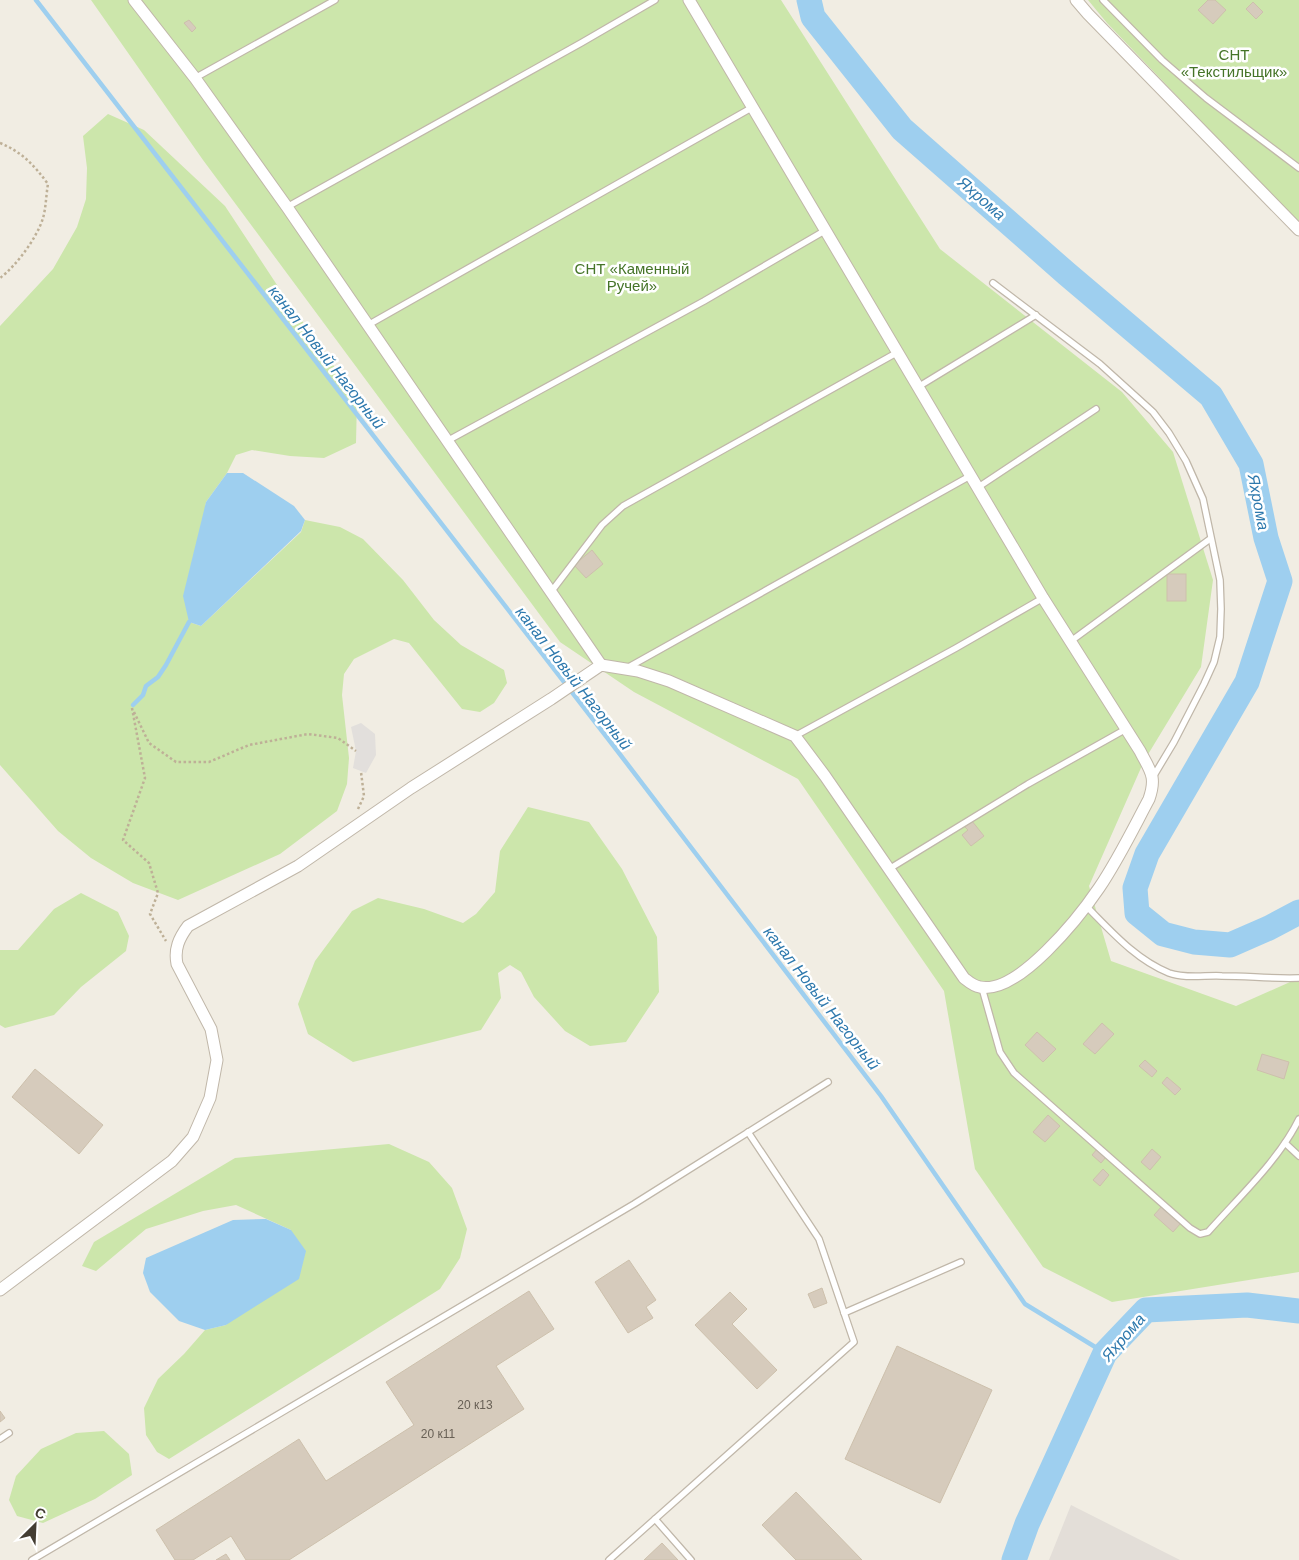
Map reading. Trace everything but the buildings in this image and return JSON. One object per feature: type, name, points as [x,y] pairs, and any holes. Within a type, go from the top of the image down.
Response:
[{"type":"street","points":[[134,0],[195,78],[286,207],[602,665]]},
{"type":"street","points":[[0,1290],[172,1161],[193,1137],[210,1098],[217,1060],[211,1029],[177,964],[175,954],[180,937],[188,926],[298,866],[411,788],[602,665],[638,671],[669,681],[795,736],[825,776],[964,978],[971,984],[982,988],[999,985],[1030,968],[1072,924],[1103,881],[1149,799],[1153,786],[1153,777],[1140,751],[1043,598],[689,0]]},
{"type":"street","points":[[1076,0],[1299,230]]},
{"type":"lane","points":[[195,78],[336,0]]},
{"type":"lane","points":[[286,207],[655,0]]},
{"type":"lane","points":[[1103,0],[1169,66],[1206,98],[1299,168]]},
{"type":"lane","points":[[368,325],[753,107]]},
{"type":"lane","points":[[447,441],[704,301],[826,230]]},
{"type":"lane","points":[[993,283],[1100,364],[1153,412],[1169,433],[1186,461],[1202,499],[1220,580],[1220,637],[1214,662],[1204,684],[1174,742],[1153,777]]},
{"type":"lane","points":[[918,387],[1036,315]]},
{"type":"lane","points":[[551,592],[602,525],[623,506],[898,352]]},
{"type":"lane","points":[[977,488],[1096,409]]},
{"type":"lane","points":[[625,669],[970,476]]},
{"type":"lane","points":[[1070,642],[1210,539]]},
{"type":"lane","points":[[795,736],[1043,598]]},
{"type":"lane","points":[[889,870],[1028,784],[1126,729]]},
{"type":"lane","points":[[1086,906],[1127,946],[1147,962],[1178,976],[1299,978]]},
{"type":"lane","points":[[982,988],[1000,1052],[1014,1073],[1190,1228],[1200,1234],[1208,1232],[1285,1143],[1299,1118]]},
{"type":"lane","points":[[32,1560],[634,1204],[828,1082]]},
{"type":"lane","points":[[609,1560],[854,1342],[818,1239],[748,1132]]},
{"type":"lane","points":[[1285,1143],[1299,1156]]},
{"type":"lane","points":[[844,1313],[961,1262]]},
{"type":"lane","points":[[0,1439],[9,1433]]},
{"type":"lane","points":[[655,1519],[691,1560]]},
{"type":"path","points":[[0,143],[12,148],[33,164],[48,184],[43,219],[13,268],[0,278]]},
{"type":"path","points":[[175,954],[150,914],[158,893],[149,863],[124,840],[145,778],[132,708],[149,743],[176,762],[209,762],[249,745],[308,734],[338,738],[356,751]]},
{"type":"path","points":[[350,830],[364,796],[361,772]]},
{"type":"shaded area","points":[[361,723],[375,734],[376,755],[366,773],[353,768],[356,751],[351,727]]},
{"type":"shaded area","points":[[1071,1505],[1180,1560],[1049,1560]]},
{"type":"green space","name":"СНТ «Каменный Ручей»","points":[[91,0],[781,0],[940,249],[1122,392],[1173,452],[1213,580],[1201,667],[1144,761],[1089,886],[1111,961],[1236,1006],[1299,978],[1299,1272],[1112,1302],[1043,1267],[975,1169],[944,991],[798,779],[634,692],[560,642],[203,160]]},
{"type":"green space","name":"СНТ «Текстильщик»","points":[[1088,0],[1299,0],[1299,223],[1107,23]]},
{"type":"green space","points":[[108,114],[144,130],[225,206],[281,291],[357,399],[356,443],[324,458],[290,456],[252,450],[236,455],[227,473],[206,502],[189,622],[201,626],[301,532],[305,520],[340,527],[363,539],[403,580],[434,620],[461,645],[504,670],[507,683],[494,703],[480,712],[462,709],[409,643],[394,639],[354,659],[344,674],[342,695],[349,758],[347,784],[337,811],[280,854],[178,900],[133,883],[91,858],[58,831],[0,765],[0,326],[53,269],[77,227],[86,199],[87,168],[83,136]]},
{"type":"green space","points":[[528,807],[589,822],[622,869],[657,937],[659,992],[626,1042],[590,1046],[565,1031],[534,997],[521,972],[510,965],[498,973],[501,998],[481,1030],[353,1062],[308,1034],[298,1004],[315,961],[352,911],[378,898],[424,909],[463,923],[476,914],[495,892],[500,851]]},
{"type":"green space","points":[[81,893],[118,912],[129,936],[126,951],[81,987],[54,1015],[5,1028],[0,1025],[0,950],[18,950],[54,909]]},
{"type":"green space","points":[[389,1144],[429,1162],[452,1188],[467,1229],[460,1258],[440,1289],[169,1459],[157,1452],[146,1435],[144,1408],[158,1379],[205,1330],[226,1325],[291,1230],[236,1205],[203,1211],[146,1229],[96,1271],[82,1266],[94,1242],[235,1158]]},
{"type":"green space","points":[[104,1431],[129,1454],[132,1475],[95,1499],[43,1523],[17,1516],[9,1500],[16,1476],[41,1449],[76,1433]]},
{"type":"water","points":[[227,473],[243,473],[294,506],[305,520],[301,531],[201,626],[189,622],[183,596],[206,502]]},
{"type":"water","points":[[266,1219],[291,1230],[306,1251],[299,1279],[226,1325],[205,1330],[179,1321],[150,1292],[143,1273],[146,1258],[233,1220]]},
{"type":"waterway","name":"канал Новый Нагорный","points":[[36,0],[609,740],[881,1096],[1025,1304],[1105,1353]]},
{"type":"waterway","name":"Яхрома","points":[[809,0],[813,17],[902,129],[1067,274],[1211,396],[1251,464],[1266,538],[1280,581],[1247,682],[1147,854],[1135,888],[1137,913],[1163,934],[1194,942],[1230,945],[1299,912]]},
{"type":"waterway","points":[[133,705],[143,695],[146,686],[158,677],[189,622]]},
{"type":"waterway","name":"Яхрома","points":[[1014,1560],[1027,1524],[1105,1353],[1146,1310],[1247,1305],[1299,1311]]}]
